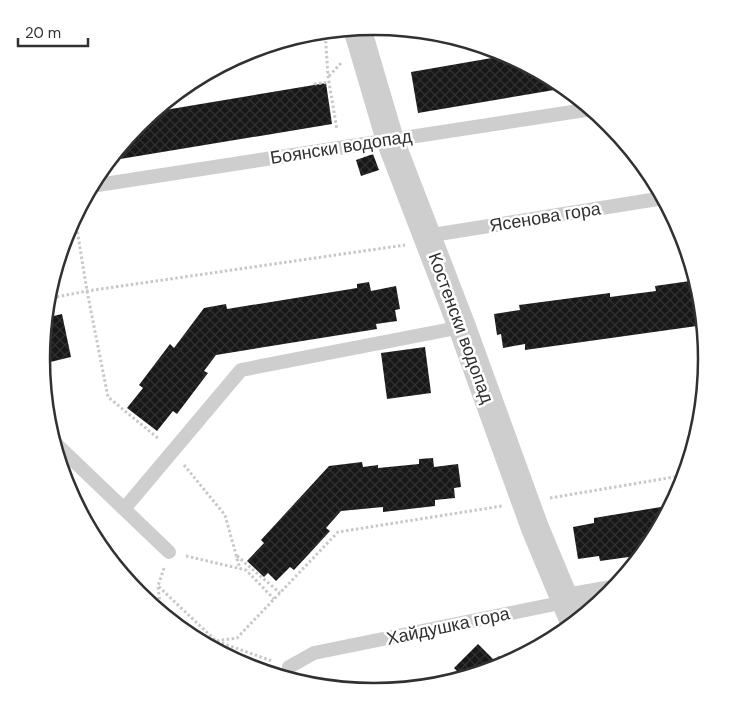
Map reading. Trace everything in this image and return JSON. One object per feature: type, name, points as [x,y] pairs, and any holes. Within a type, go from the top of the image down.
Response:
[{"type":"street","name":"Костенски водопад","points":[[359,36],[390,140],[462,327],[526,502],[570,613]]},
{"type":"street","name":"Хайдушка гора","points":[[570,613],[584,607]]},
{"type":"lane","name":"Боянски водопад","points":[[101,184],[582,111]]},
{"type":"lane","name":"Ясенова гора","points":[[426,236],[657,199]]},
{"type":"lane","points":[[124,509],[242,370],[462,327]]},
{"type":"lane","points":[[63,451],[170,552]]},
{"type":"lane","name":"Хайдушка гора","points":[[290,667],[314,653],[570,613]]},
{"type":"path","points":[[326,39],[328,76],[339,148]]},
{"type":"path","points":[[328,76],[344,60]]},
{"type":"path","points":[[315,85],[329,82]]},
{"type":"path","points":[[77,231],[108,397],[173,451],[225,516],[240,569]]},
{"type":"path","points":[[56,297],[87,291],[402,246],[426,236]]},
{"type":"path","points":[[216,641],[237,638],[338,532],[677,477]]},
{"type":"path","points":[[159,601],[158,586],[170,552],[246,570],[274,598]]},
{"type":"path","points":[[236,556],[280,593]]},
{"type":"path","points":[[158,586],[216,641],[290,667]]},
{"type":"building","points":[[493,58],[518,68],[555,90],[418,113],[411,72]]},
{"type":"building","points":[[326,83],[332,124],[120,159],[145,130],[169,109]]},
{"type":"building","points":[[373,154],[379,170],[361,176],[356,160]]},
{"type":"building","points":[[689,281],[697,326],[525,350],[525,344],[503,348],[501,334],[497,335],[494,314],[520,310],[519,305],[610,293],[610,297],[656,291],[655,286]]},
{"type":"building","points":[[369,282],[371,291],[396,286],[400,309],[395,310],[397,321],[376,324],[377,329],[216,355],[204,371],[208,373],[177,414],[173,411],[157,431],[127,408],[143,388],[139,385],[170,344],[174,348],[204,308],[226,304],[227,309],[357,288],[357,284]]},
{"type":"building","points":[[62,314],[71,357],[50,362],[51,338],[53,316]]},
{"type":"building","points":[[425,347],[431,393],[387,399],[381,353]]},
{"type":"building","points":[[433,458],[434,467],[458,464],[461,487],[454,488],[455,498],[435,500],[435,506],[383,512],[383,507],[341,511],[326,528],[330,531],[308,555],[294,570],[290,567],[276,581],[268,573],[264,577],[247,561],[264,543],[261,540],[329,466],[362,462],[363,467],[378,465],[378,468],[419,464],[419,459]]},
{"type":"building","points":[[664,506],[632,556],[600,561],[599,556],[578,559],[573,527],[594,523],[594,518]]},
{"type":"building","points":[[478,644],[495,661],[459,673],[454,668]]}]
